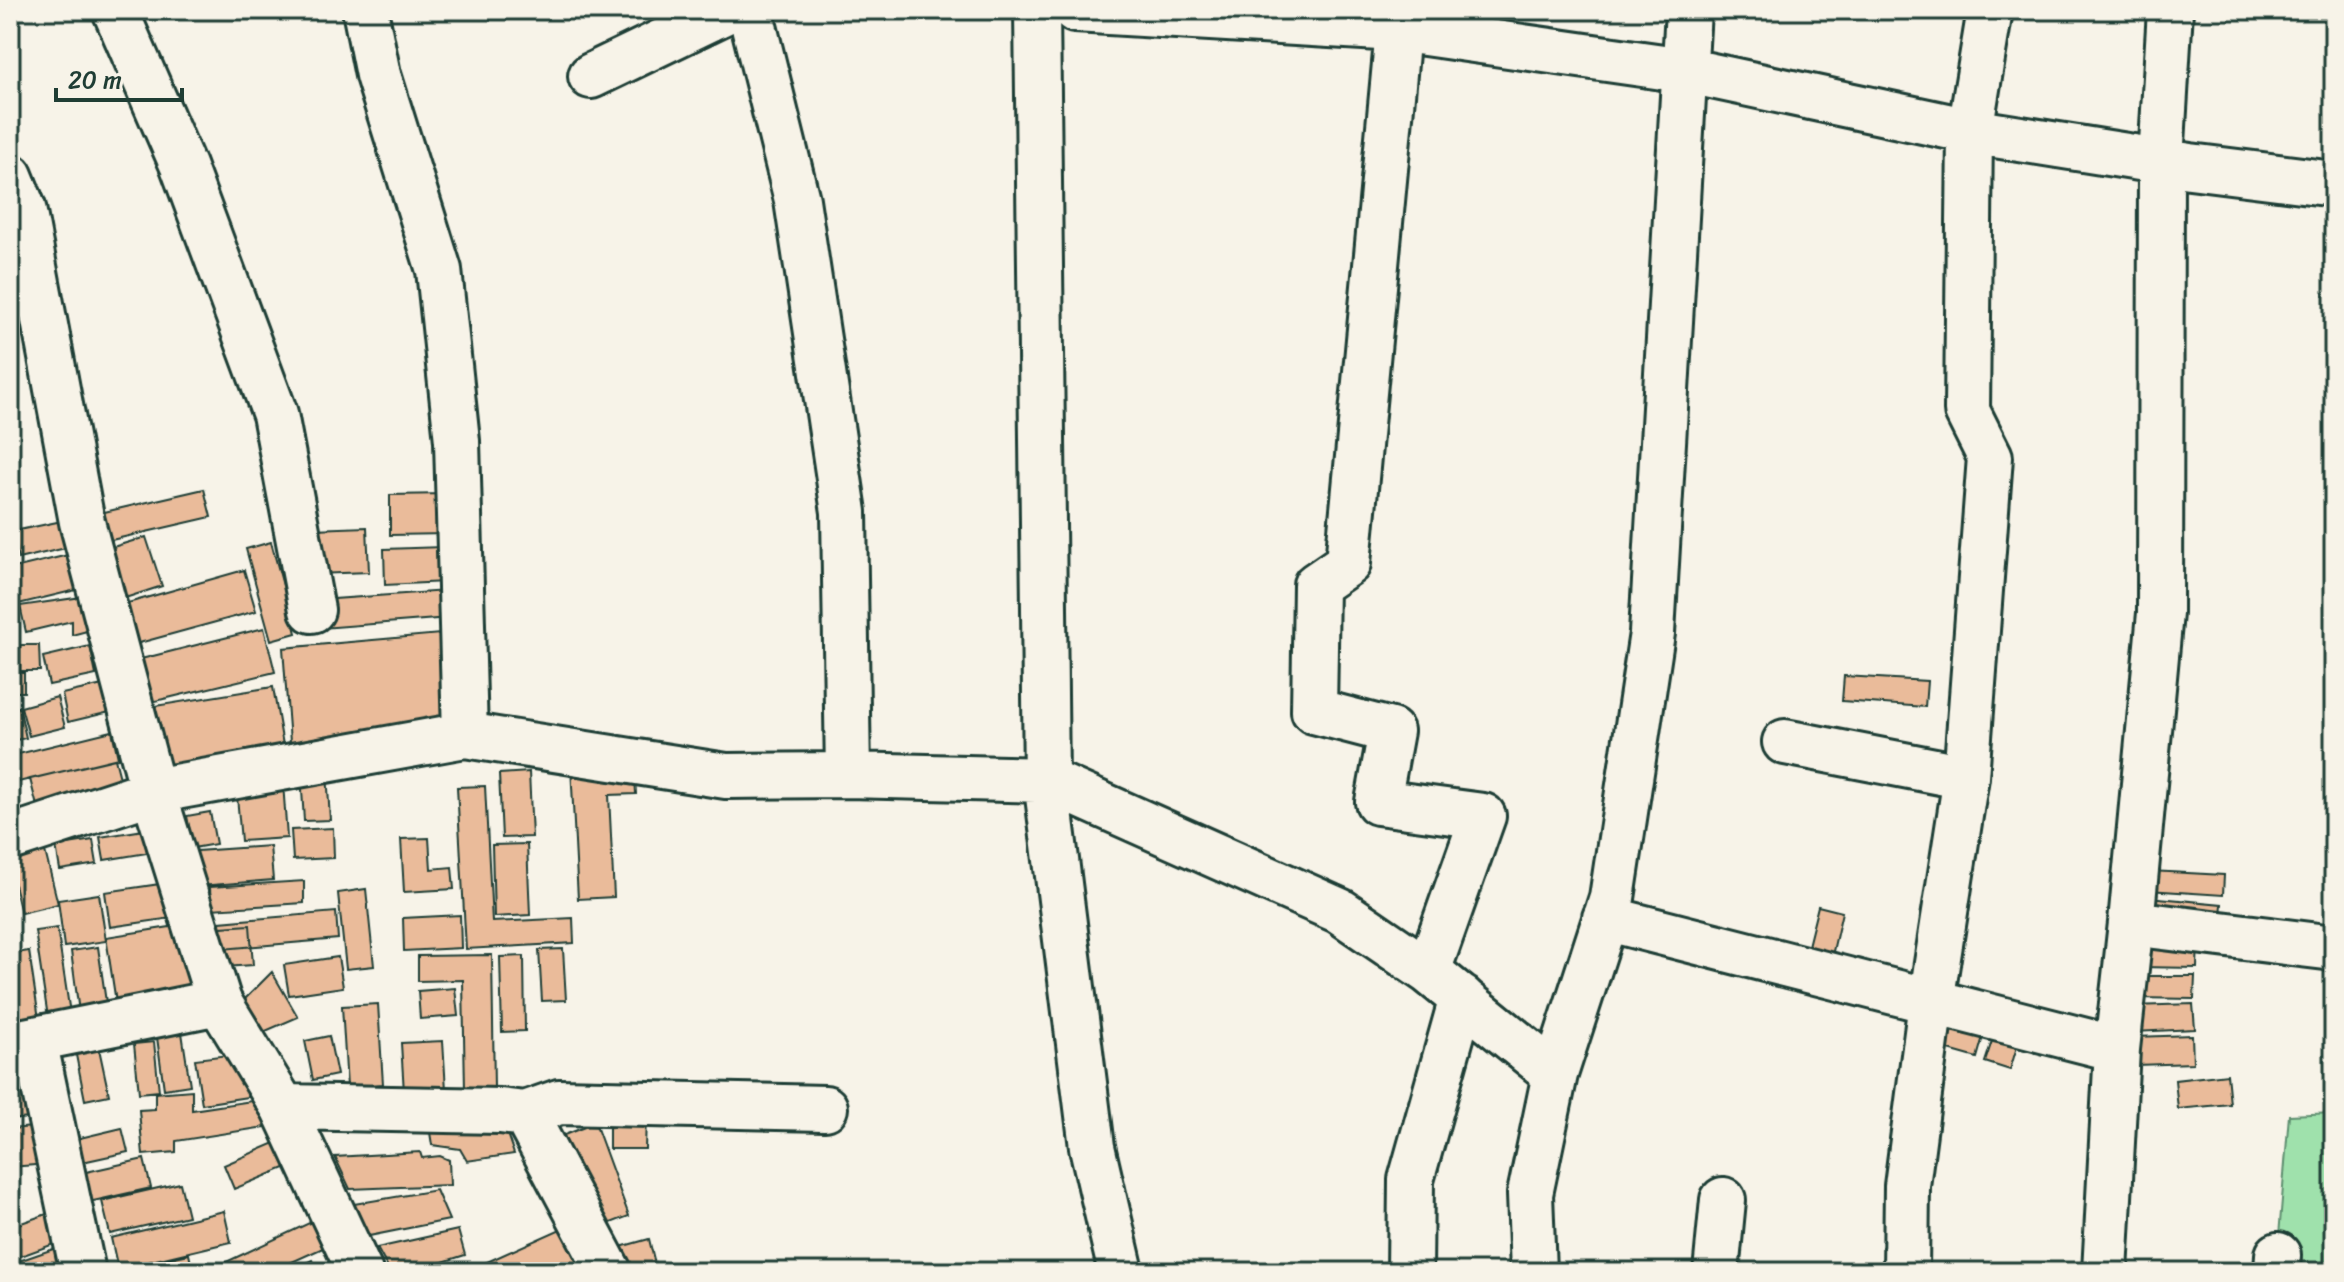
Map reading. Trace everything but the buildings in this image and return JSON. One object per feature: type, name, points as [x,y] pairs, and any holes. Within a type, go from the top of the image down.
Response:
[{"type":"street","points":[[115,10],[183,166],[275,414],[312,610]]},
{"type":"street","points":[[365,10],[378,75],[439,270],[457,441],[465,735]]},
{"type":"street","points":[[591,76],[728,10]]},
{"type":"street","points":[[750,10],[797,200],[844,512],[848,775]]},
{"type":"street","points":[[1037,10],[1046,780],[1092,1147],[1121,1272]]},
{"type":"street","points":[[1075,10],[1399,19],[1684,70],[1970,131],[2334,184]]},
{"type":"street","points":[[1533,1272],[1530,1194],[1555,1074],[1612,898],[1652,633],[1688,10]]},
{"type":"street","points":[[1906,1272],[1907,1186],[1931,1002],[1966,777],[1990,457],[1967,411],[1970,131],[1990,10]]},
{"type":"street","points":[[2105,1272],[2117,1049],[2160,613],[2161,160],[2170,10]]},
{"type":"street","points":[[1399,19],[1348,563],[1316,585],[1314,711],[1391,731],[1378,802],[1483,816],[1428,971]]},
{"type":"street","points":[[10,176],[23,208],[82,522],[153,791],[219,1002],[283,1107],[360,1272]]},
{"type":"street","points":[[10,838],[153,791],[465,735],[726,776],[848,775],[1046,780],[1340,911],[1428,971],[1555,1074]]},
{"type":"street","points":[[1785,742],[1966,777]]},
{"type":"street","points":[[1605,918],[2117,1049]]},
{"type":"street","points":[[2131,923],[2334,948]]},
{"type":"street","points":[[1410,1272],[1411,1180],[1462,998]]},
{"type":"street","points":[[83,1272],[22,1042],[219,1002]]},
{"type":"street","points":[[283,1107],[525,1114],[559,1102],[825,1108]]},
{"type":"street","points":[[525,1114],[609,1272]]},
{"type":"street","points":[[1716,1272],[1723,1200]]},
{"type":"green space","points":[[2334,1113],[2334,1272],[2276,1272],[2289,1115]]}]
